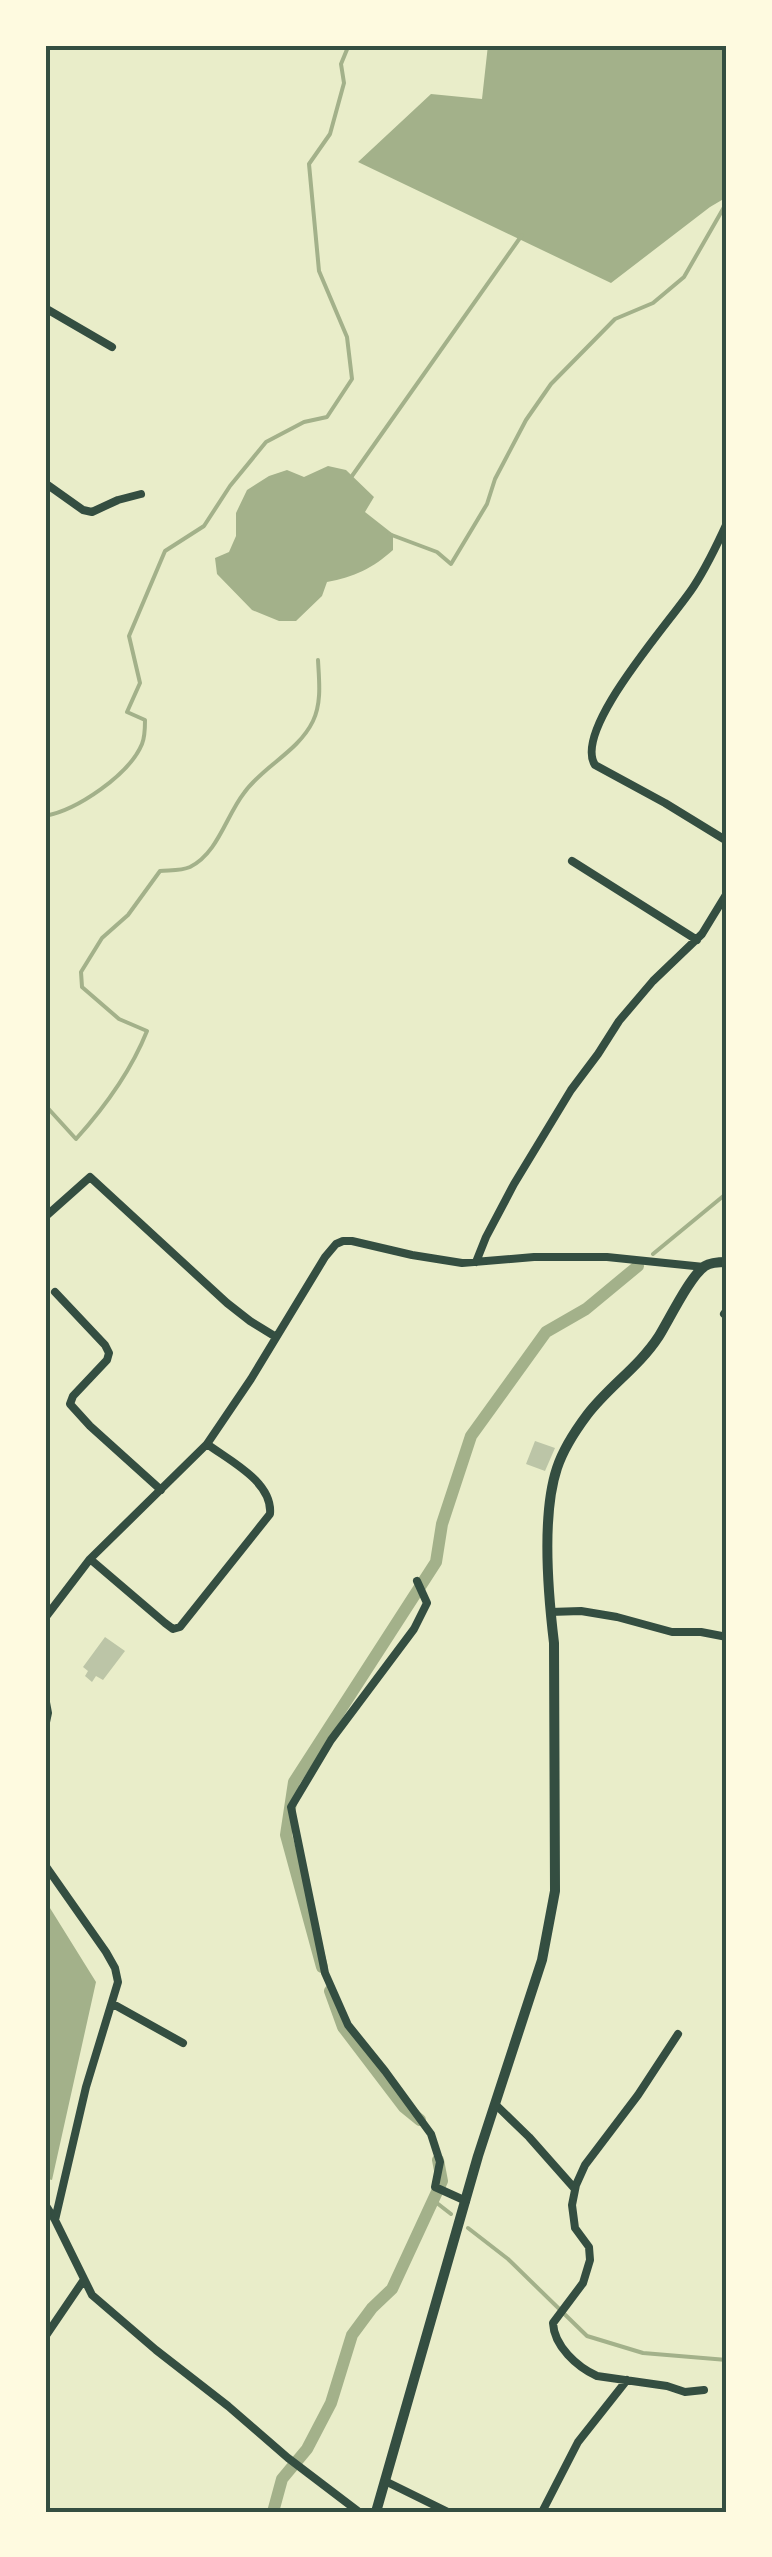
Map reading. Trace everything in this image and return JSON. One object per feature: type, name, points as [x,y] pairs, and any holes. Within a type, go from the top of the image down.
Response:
[{"type":"main road","points":[[376,2512],[495,2104],[542,1960],[555,1891],[554,1643],[548,1536],[550,1496],[557,1466],[586,1416],[656,1340],[696,1276],[704,1267],[727,1262]]},
{"type":"street","points":[[45,308],[112,346]]},
{"type":"street","points":[[45,483],[83,510],[92,512],[141,494]]},
{"type":"street","points":[[727,524],[692,589],[620,683],[591,743],[590,756],[595,765],[727,841]]},
{"type":"street","points":[[572,860],[696,940]]},
{"type":"street","points":[[476,1262],[514,1184],[571,1090],[619,1021],[696,940],[727,893]]},
{"type":"street","points":[[45,1217],[90,1178],[250,1322],[276,1337]]},
{"type":"street","points":[[45,1618],[90,1559],[207,1444],[336,1244],[343,1241],[378,1246],[462,1263],[534,1257],[607,1257],[704,1267]]},
{"type":"street","points":[[55,1292],[105,1345],[109,1356],[72,1396],[70,1404],[161,1490]]},
{"type":"street","points":[[90,1559],[165,1623],[180,1627],[270,1514],[271,1504],[265,1490],[207,1444]]},
{"type":"street","points":[[417,1581],[427,1603],[414,1629],[331,1740],[292,1807],[325,1973],[348,2025],[431,2134],[440,2162],[435,2187],[466,2201]]},
{"type":"street","points":[[550,1612],[581,1611],[672,1632],[727,1637]]},
{"type":"street","points":[[45,1697],[45,1727]]},
{"type":"street","points":[[45,1864],[115,1968],[118,1982],[86,2087],[55,2220]]},
{"type":"street","points":[[113,2004],[182,2043]]},
{"type":"street","points":[[678,2034],[638,2095],[584,2165],[572,2205],[576,2228],[589,2247],[590,2260],[582,2283],[553,2323],[553,2331],[562,2348],[597,2376],[685,2392],[704,2390]]},
{"type":"street","points":[[495,2104],[576,2189]]},
{"type":"street","points":[[45,2204],[92,2295],[359,2512]]},
{"type":"street","points":[[45,2337],[83,2281]]},
{"type":"street","points":[[542,2512],[578,2442],[627,2380]]},
{"type":"street","points":[[384,2481],[448,2512]]},
{"type":"shaded area","points":[[488,45],[727,45],[727,197],[611,283],[358,162],[431,94],[482,99]]},
{"type":"shaded area","points":[[328,466],[346,470],[374,497],[365,512],[393,534],[393,550],[363,571],[327,582],[322,596],[296,621],[279,621],[252,610],[217,574],[215,558],[229,552],[236,536],[236,513],[247,490],[287,470],[304,477]]},
{"type":"shaded area","points":[[45,1900],[96,1982],[52,2180],[45,2178]]},
{"type":"building","points":[[535,1441],[555,1448],[545,1471],[526,1464]]},
{"type":"building","points":[[105,1637],[125,1651],[103,1680],[96,1676],[92,1682],[83,1667]]},
{"type":"waterway","points":[[45,816],[72,807],[101,789],[126,767],[142,744],[145,720],[127,712],[140,683],[129,636],[165,551],[204,526],[266,442],[304,422],[327,417],[352,379],[347,337],[319,271],[309,164],[330,134],[344,83],[341,64],[348,47]]},
{"type":"waterway","points":[[389,534],[437,552],[451,564],[487,504],[495,479],[526,420],[551,384],[615,319],[653,303],[684,277],[727,202]]},
{"type":"waterway","points":[[352,476],[522,235]]},
{"type":"waterway","points":[[45,1105],[76,1139],[125,1075],[147,1031],[119,1019],[82,987],[81,972],[102,938],[128,915],[160,871],[186,868],[200,861],[252,783],[307,732],[318,706],[318,660]]},
{"type":"waterway","points":[[653,1254],[727,1193]]},
{"type":"waterway","points":[[322,1967],[286,1835],[294,1782],[436,1562],[442,1524],[471,1436],[546,1332],[586,1309],[638,1266]]},
{"type":"waterway","points":[[330,1991],[343,2027],[404,2107],[420,2120]]},
{"type":"waterway","points":[[273,2512],[282,2479],[307,2449],[331,2403],[352,2335],[392,2289],[442,2181],[438,2160]]},
{"type":"waterway","points":[[433,2200],[451,2214]]},
{"type":"waterway","points":[[468,2228],[508,2259],[587,2336],[643,2353],[727,2360]]}]
